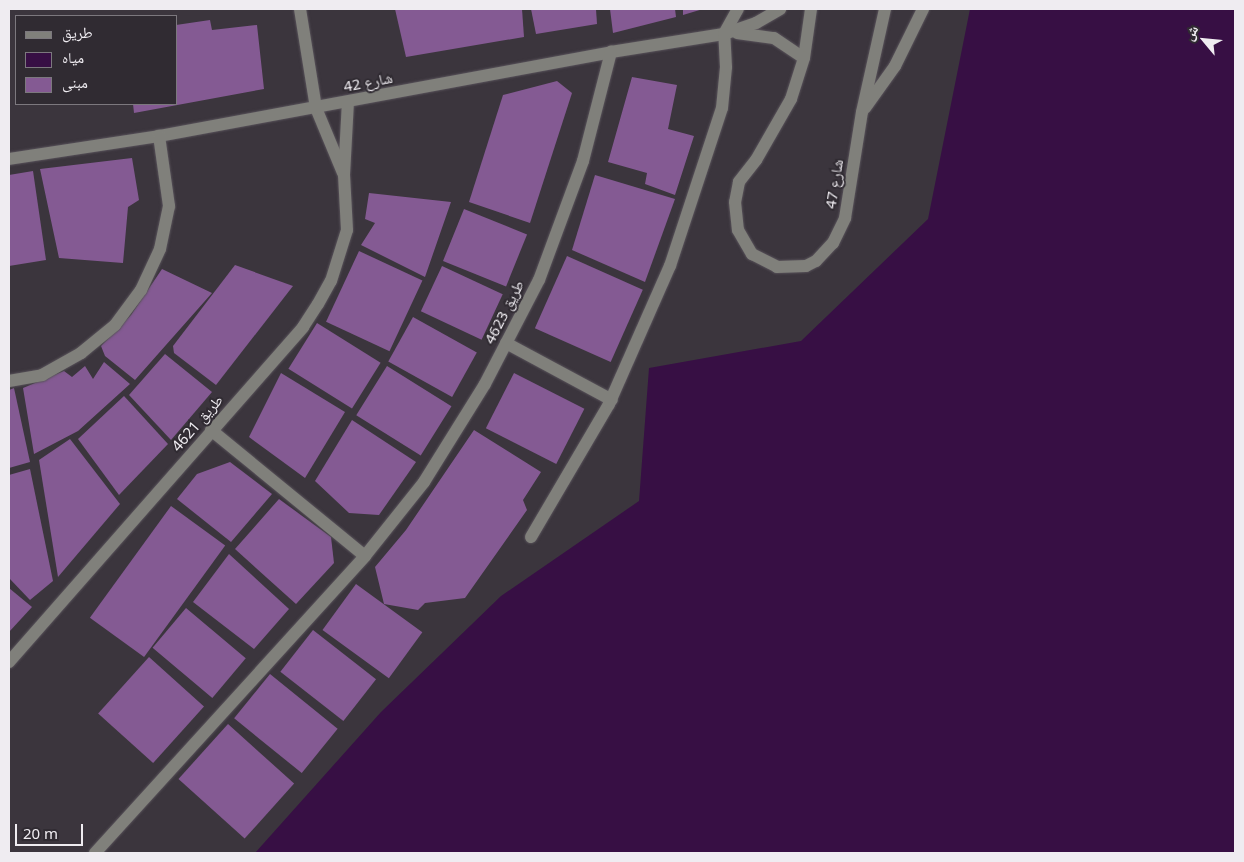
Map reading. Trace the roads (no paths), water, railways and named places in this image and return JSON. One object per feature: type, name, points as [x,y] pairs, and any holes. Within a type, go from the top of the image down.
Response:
[{"type":"street","name":"طريق 4621","points":[[300,9],[316,108],[344,176]]},
{"type":"street","points":[[531,537],[612,400],[670,266],[722,108],[728,34],[738,9]]},
{"type":"street","name":"شارع 42","points":[[728,34],[780,9]]},
{"type":"street","name":"شارع 47","points":[[811,9],[804,58],[791,98],[774,130],[739,182],[735,202],[738,230],[752,254],[777,267],[806,266],[816,261],[833,243],[845,218],[853,185],[862,112],[885,9]]},
{"type":"street","points":[[862,112],[895,66],[923,9]]},
{"type":"street","name":"شارع 42","points":[[9,159],[159,136],[611,52],[728,34],[774,38],[804,58]]},
{"type":"street","name":"طريق 4623","points":[[365,556],[424,482],[506,343],[539,280],[563,221],[611,52]]},
{"type":"street","name":"طريق 4621","points":[[9,662],[211,430],[304,327],[331,281],[347,230],[344,176],[348,102]]},
{"type":"street","points":[[9,381],[42,375],[81,353],[115,325],[141,290],[160,249],[169,206],[159,136]]},
{"type":"street","points":[[506,343],[612,400]]},
{"type":"street","points":[[95,853],[365,556],[211,430]]},
{"type":"water","points":[[970,9],[1235,9],[1235,853],[255,853],[381,712],[501,596],[639,501],[649,368],[801,341],[928,219]]}]
